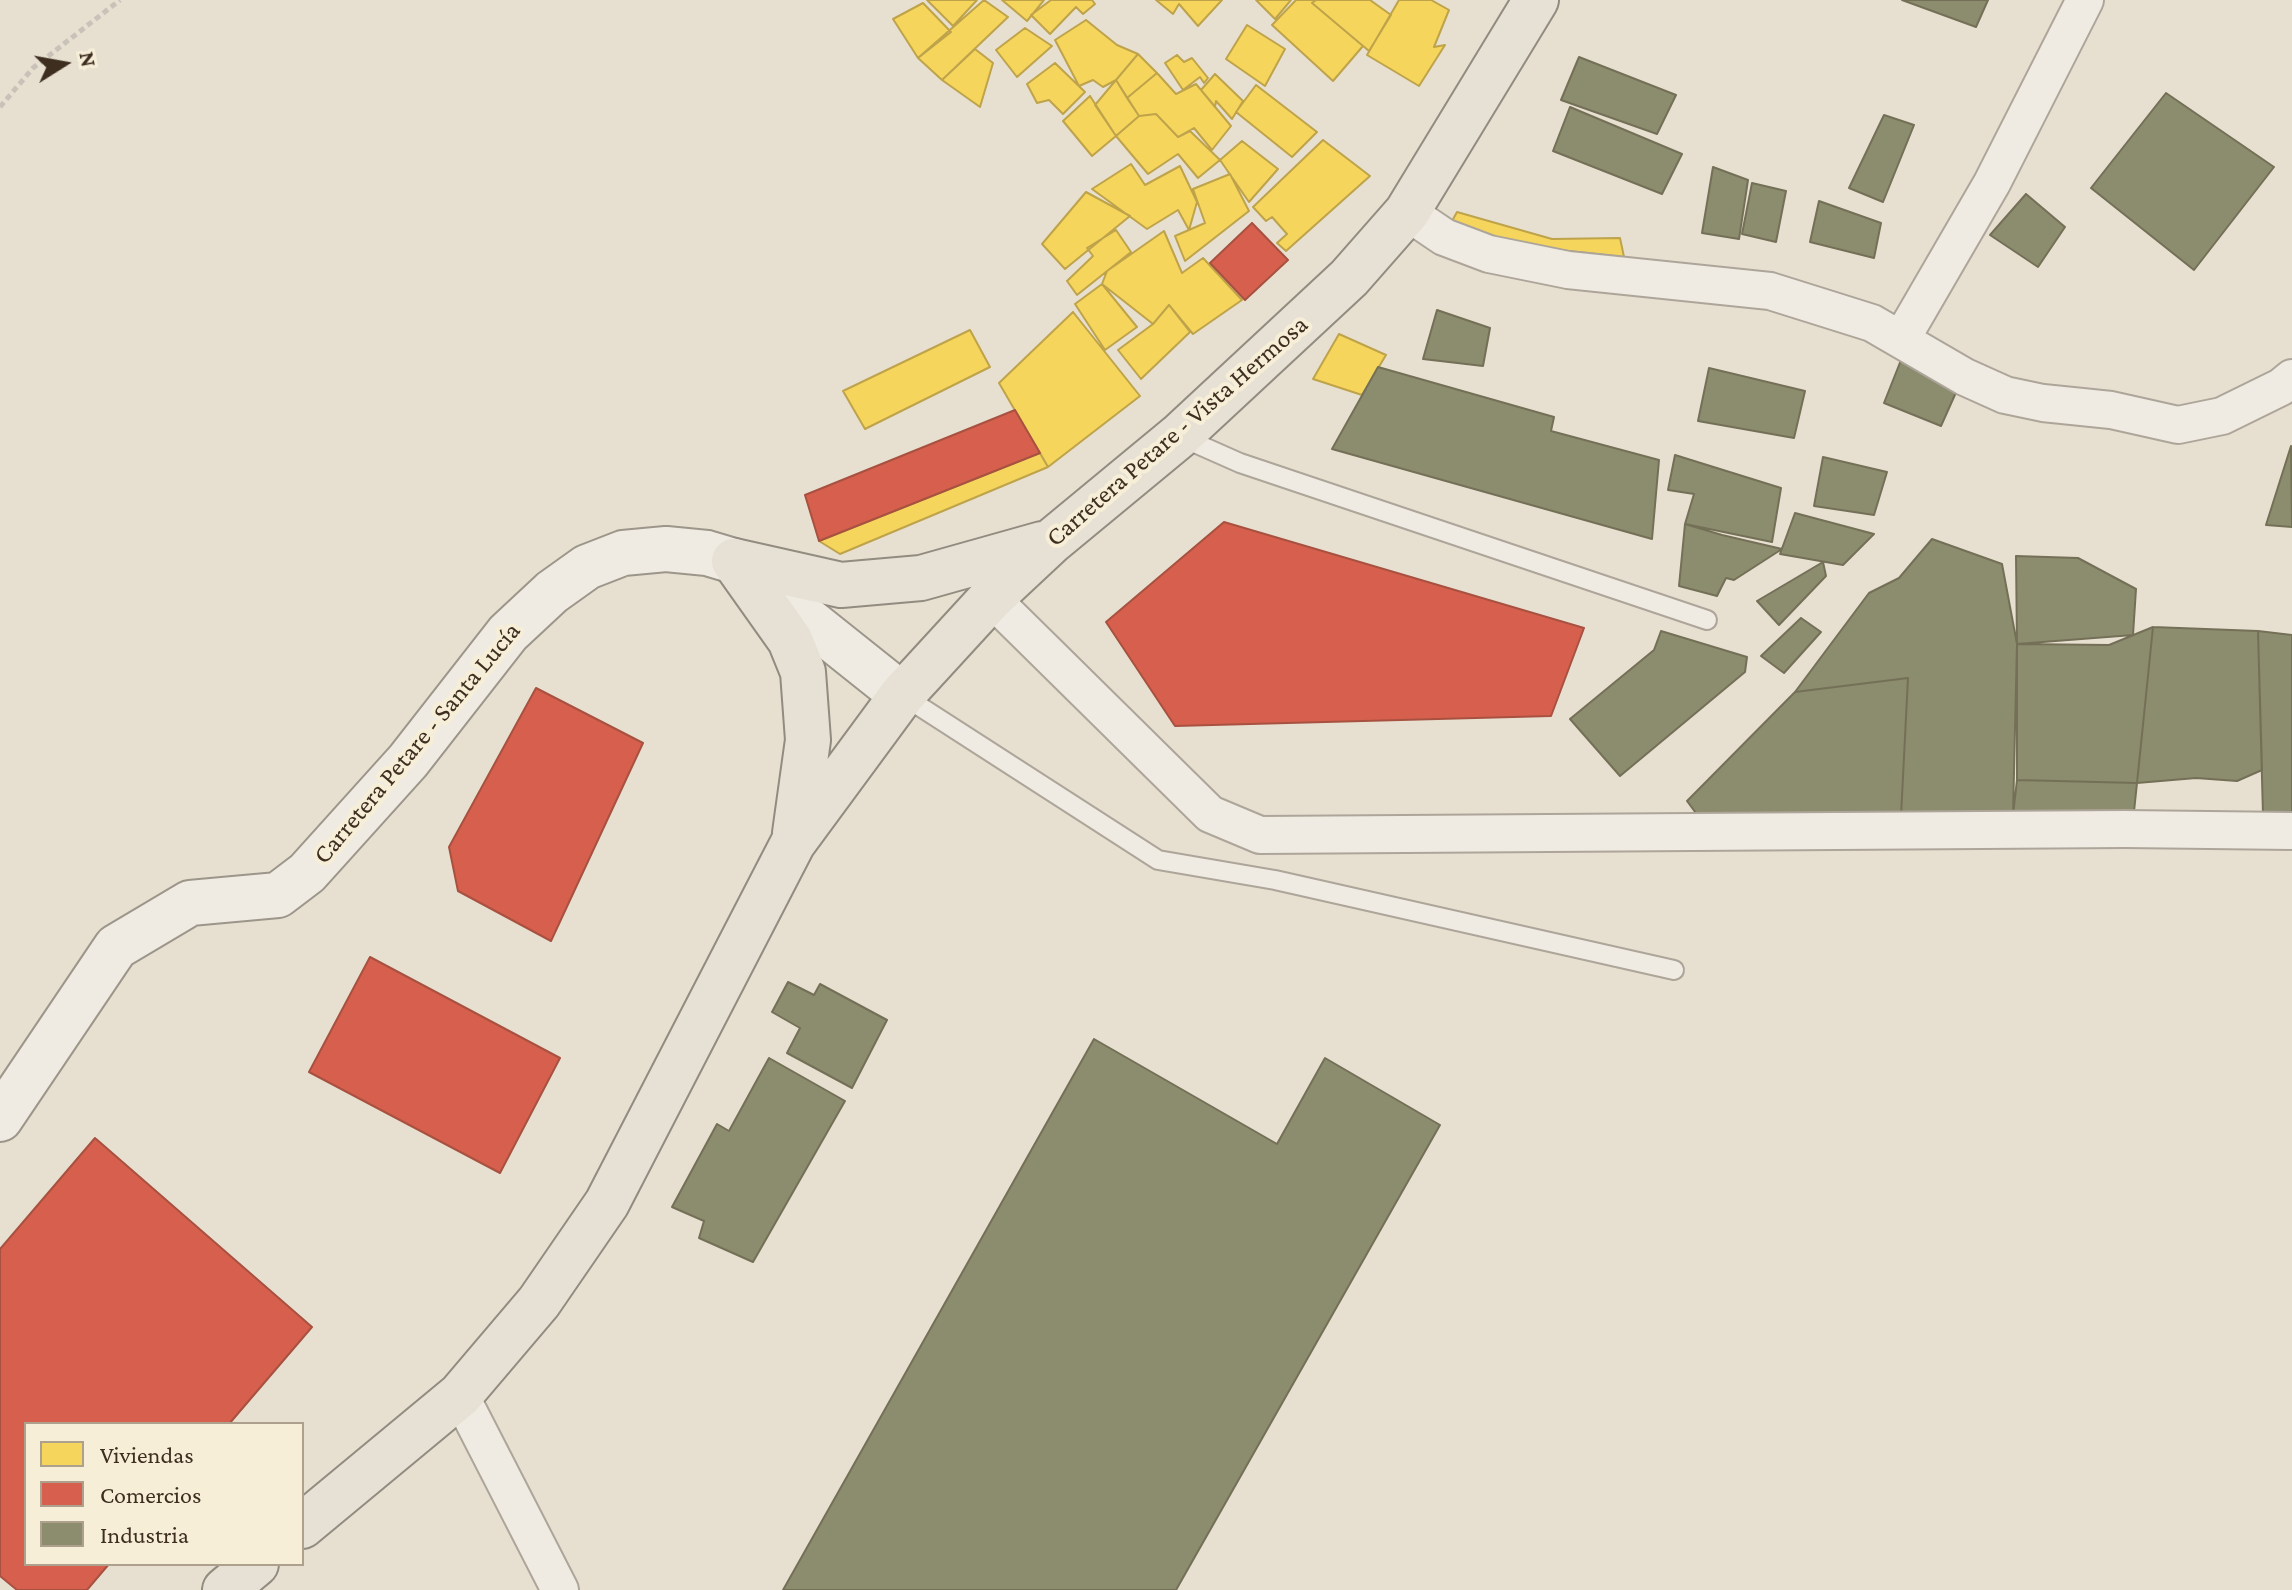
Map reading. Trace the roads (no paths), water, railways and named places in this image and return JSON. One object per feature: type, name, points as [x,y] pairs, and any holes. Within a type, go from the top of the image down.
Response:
[{"type":"main road","name":"Carretera Petare - Vista Hermosa","points":[[793,843],[902,695],[991,598],[1052,541],[1179,436],[1349,278],[1407,212],[1536,0]]},
{"type":"main road","points":[[734,561],[841,585],[921,578],[1052,541]]},
{"type":"main road","points":[[304,1524],[460,1395],[539,1302],[607,1203],[793,843],[807,755],[803,672],[790,640],[734,561]]},
{"type":"main road","points":[[225,1590],[254,1566]]},
{"type":"street","points":[[1902,338],[1992,183],[2085,0]]},
{"type":"street","points":[[1407,212],[1444,237],[1489,254],[1568,270],[1770,291],[1872,323],[1965,377],[2005,395],[2111,410],[2178,425],[2222,416],[2281,387],[2292,378]]},
{"type":"street","name":"Carretera Petare - Santa Lucía","points":[[0,1119],[116,947],[190,903],[278,895],[307,873],[408,761],[508,633],[552,592],[587,567],[623,553],[666,549],[707,553],[734,561]]},
{"type":"street","points":[[734,561],[902,695]]},
{"type":"street","points":[[991,598],[1210,814],[1260,835],[2109,829],[2292,831]]},
{"type":"street","points":[[460,1395],[560,1590]]},
{"type":"lane","points":[[1179,436],[1240,463],[1707,620]]},
{"type":"lane","points":[[902,695],[1158,860],[1275,880],[1674,970]]}]
